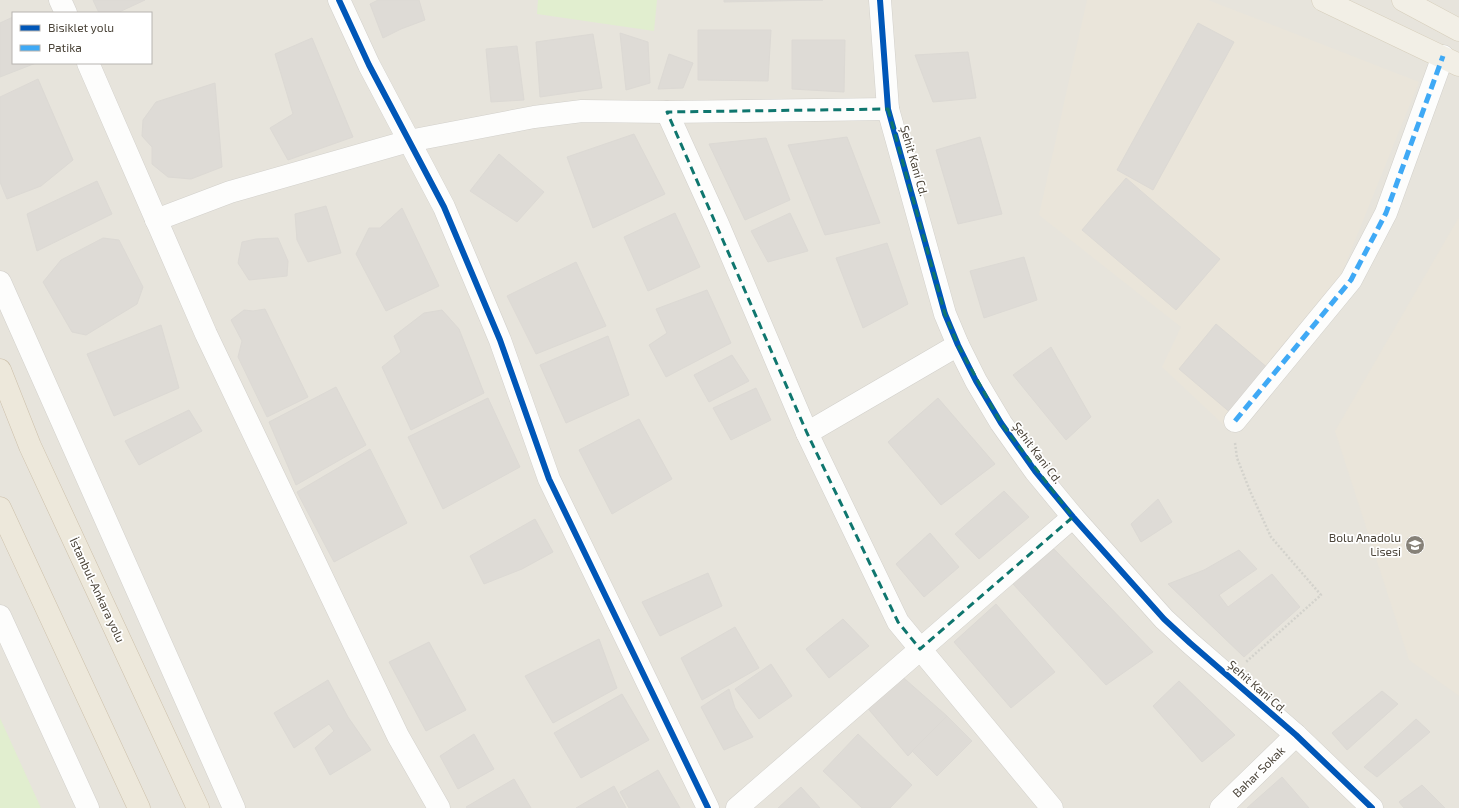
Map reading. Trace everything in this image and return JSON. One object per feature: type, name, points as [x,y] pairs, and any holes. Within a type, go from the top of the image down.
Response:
[{"type":"highway","name":"İstanbul-Ankara yolu","points":[[0,370],[30,446],[198,808]]},
{"type":"highway","points":[[0,508],[139,808]]},
{"type":"main road","points":[[1323,0],[1451,61]]},
{"type":"main road","points":[[1403,0],[1459,30]]},
{"type":"street","points":[[60,0],[66,12]]},
{"type":"street","points":[[339,0],[369,65],[444,207],[490,318],[549,479],[708,808]]},
{"type":"street","name":"Şehit Kani Cd.","points":[[880,0],[888,109],[945,314],[958,345],[976,381],[1001,423],[1035,471],[1073,517],[1164,619],[1296,735],[1372,808]]},
{"type":"street","points":[[1235,421],[1351,280],[1386,213],[1451,61]]},
{"type":"street","points":[[88,64],[206,334],[398,736],[439,808]]},
{"type":"street","points":[[156,220],[230,192],[409,141],[534,117],[582,111],[667,112],[888,109]]},
{"type":"street","points":[[667,112],[718,224],[807,433],[898,622],[1052,808]]},
{"type":"street","points":[[0,282],[234,808]]},
{"type":"street","points":[[807,433],[958,345]]},
{"type":"street","points":[[737,808],[1073,517]]},
{"type":"street","points":[[0,616],[88,808]]},
{"type":"street","name":"Bahar Sokak","points":[[1221,808],[1296,735]]},
{"type":"path","points":[[1229,677],[1321,595],[1271,537],[1250,491],[1238,458],[1233,436],[1235,421]]},
{"type":"highlighted area","points":[[888,109],[945,314],[958,345],[1001,423],[1073,517],[920,649],[898,622],[807,433],[667,112]]},
{"type":"shaded area","points":[[0,0],[1459,0],[1459,808],[0,808]]},
{"type":"shaded area","points":[[1087,0],[1208,0],[1419,82],[1339,280],[1226,427],[1162,367],[1181,327],[1039,215]]},
{"type":"shaded area","name":"Bolu Anadolu Lisesi","points":[[1459,217],[1459,696],[1409,660],[1335,431]]},
{"type":"green space","points":[[538,0],[657,0],[654,31],[537,14]]},
{"type":"green space","points":[[0,718],[41,808],[0,808]]},
{"type":"building","points":[[93,0],[145,0],[119,12],[99,12]]},
{"type":"building","points":[[378,0],[419,0],[425,20],[383,38],[370,4]]},
{"type":"building","points":[[724,0],[823,0],[724,2]]},
{"type":"building","points":[[12,17],[12,64],[33,64],[0,77],[0,23]]},
{"type":"building","points":[[1198,23],[1234,42],[1153,190],[1117,170]]},
{"type":"building","points":[[698,30],[771,30],[768,81],[698,80]]},
{"type":"building","points":[[620,33],[648,42],[650,83],[626,90]]},
{"type":"building","points":[[593,34],[602,88],[540,97],[536,42]]},
{"type":"building","points":[[312,38],[353,137],[288,160],[270,128],[293,114],[275,54]]},
{"type":"building","points":[[792,40],[845,40],[844,92],[792,89]]},
{"type":"building","points":[[517,46],[524,100],[491,102],[486,49]]},
{"type":"building","points":[[968,52],[976,98],[933,102],[915,55]]},
{"type":"building","points":[[669,54],[693,63],[683,88],[658,89]]},
{"type":"building","points":[[38,79],[73,160],[41,186],[7,199],[0,182],[0,97]]},
{"type":"building","points":[[215,83],[222,167],[191,179],[168,177],[152,164],[152,147],[142,136],[143,120],[156,102]]},
{"type":"building","points":[[634,134],[665,194],[593,228],[567,157]]},
{"type":"building","points":[[847,137],[880,223],[825,235],[788,145]]},
{"type":"building","points":[[980,137],[1002,214],[958,224],[936,150]]},
{"type":"building","points":[[766,138],[790,200],[745,220],[709,144]]},
{"type":"building","points":[[499,154],[544,192],[517,222],[470,191]]},
{"type":"building","points":[[1126,178],[1220,259],[1176,310],[1082,230]]},
{"type":"building","points":[[97,181],[112,214],[37,251],[27,214]]},
{"type":"building","points":[[326,206],[341,253],[308,262],[297,240],[295,214]]},
{"type":"building","points":[[402,208],[439,286],[386,311],[356,254],[369,228],[380,228]]},
{"type":"building","points":[[675,213],[700,267],[648,291],[624,237]]},
{"type":"building","points":[[790,213],[808,251],[768,262],[751,231]]},
{"type":"building","points":[[103,238],[119,240],[143,287],[137,304],[86,335],[72,332],[43,282],[61,260]]},
{"type":"building","points":[[278,238],[288,261],[287,276],[249,280],[238,263],[242,242],[256,239]]},
{"type":"building","points":[[887,243],[908,304],[863,328],[836,258]]},
{"type":"building","points":[[1024,257],[1037,300],[984,318],[970,271]]},
{"type":"building","points":[[576,262],[606,326],[536,354],[507,296]]},
{"type":"building","points":[[707,290],[731,343],[666,377],[649,345],[667,333],[656,309]]},
{"type":"building","points":[[265,309],[308,397],[267,417],[238,357],[242,341],[231,320],[244,310],[253,311]]},
{"type":"building","points":[[442,310],[459,329],[484,393],[411,430],[382,367],[401,352],[394,336],[424,313]]},
{"type":"building","points":[[1216,324],[1269,369],[1232,414],[1179,369]]},
{"type":"building","points":[[161,325],[179,388],[114,416],[87,354]]},
{"type":"building","points":[[608,336],[629,395],[566,423],[540,365]]},
{"type":"building","points":[[1051,347],[1091,417],[1066,440],[1013,375]]},
{"type":"building","points":[[732,355],[749,381],[709,402],[694,375]]},
{"type":"building","points":[[336,387],[366,445],[296,485],[269,422]]},
{"type":"building","points":[[756,388],[771,420],[731,440],[713,408]]},
{"type":"building","points":[[488,398],[520,467],[443,509],[408,437]]},
{"type":"building","points":[[938,398],[995,464],[941,505],[888,442]]},
{"type":"building","points":[[189,410],[202,431],[139,465],[125,441]]},
{"type":"building","points":[[639,419],[672,479],[612,514],[579,450]]},
{"type":"building","points":[[370,449],[407,523],[334,562],[297,492]]},
{"type":"building","points":[[1004,491],[1029,517],[979,559],[955,534]]},
{"type":"building","points":[[1158,499],[1172,522],[1141,542],[1131,524]]},
{"type":"building","points":[[535,519],[553,552],[522,569],[484,584],[470,556]]},
{"type":"building","points":[[930,533],[959,567],[924,597],[896,564]]},
{"type":"building","points":[[1054,549],[1153,652],[1106,685],[1013,584]]},
{"type":"building","points":[[1239,550],[1257,569],[1219,595],[1228,607],[1272,574],[1300,607],[1244,657],[1168,584],[1204,570]]},
{"type":"building","points":[[708,573],[722,606],[660,636],[642,602]]},
{"type":"building","points":[[996,604],[1055,672],[1011,708],[954,642]]},
{"type":"building","points":[[843,619],[869,646],[829,678],[806,649]]},
{"type":"building","points":[[735,627],[759,668],[702,700],[681,658]]},
{"type":"building","points":[[599,639],[617,688],[553,723],[525,676]]},
{"type":"building","points":[[429,642],[466,710],[426,731],[389,662]]},
{"type":"building","points":[[771,664],[792,696],[759,719],[735,689]]},
{"type":"building","points":[[898,673],[947,716],[908,756],[865,705]]},
{"type":"building","points":[[328,680],[348,717],[371,750],[330,775],[315,748],[334,731],[329,724],[294,748],[274,713]]},
{"type":"building","points":[[1179,681],[1235,735],[1202,762],[1153,706]]},
{"type":"building","points":[[729,689],[735,708],[753,737],[724,750],[701,707]]},
{"type":"building","points":[[1382,691],[1398,704],[1347,750],[1332,733]]},
{"type":"building","points":[[622,694],[649,740],[581,778],[554,733]]},
{"type":"building","points":[[947,716],[972,741],[937,776],[912,751]]},
{"type":"building","points":[[1416,719],[1430,732],[1377,777],[1364,767]]},
{"type":"building","points":[[474,734],[494,769],[458,789],[440,756]]},
{"type":"building","points":[[858,734],[912,785],[890,808],[862,808],[823,771]]},
{"type":"building","points":[[658,770],[680,808],[629,808],[620,792]]},
{"type":"building","points":[[1282,777],[1309,808],[1247,808]]},
{"type":"building","points":[[514,779],[531,808],[466,807]]},
{"type":"building","points":[[1422,785],[1445,808],[1404,808],[1399,802]]},
{"type":"building","points":[[614,786],[626,808],[576,808]]},
{"type":"building","points":[[801,787],[820,808],[778,808]]},
{"type":"marked path","points":[[1235,421],[1351,280],[1386,213],[1443,56]]},
{"type":"cycle path","points":[[339,0],[369,65],[444,207],[500,340],[549,479],[708,808]]},
{"type":"cycle path","points":[[880,0],[888,109],[945,314],[958,345],[976,381],[1001,423],[1035,471],[1073,517],[1164,619],[1296,735],[1372,808]]},
{"type":"place","name":"Bolu Anadolu Lisesi","points":[[1415,545]]}]
